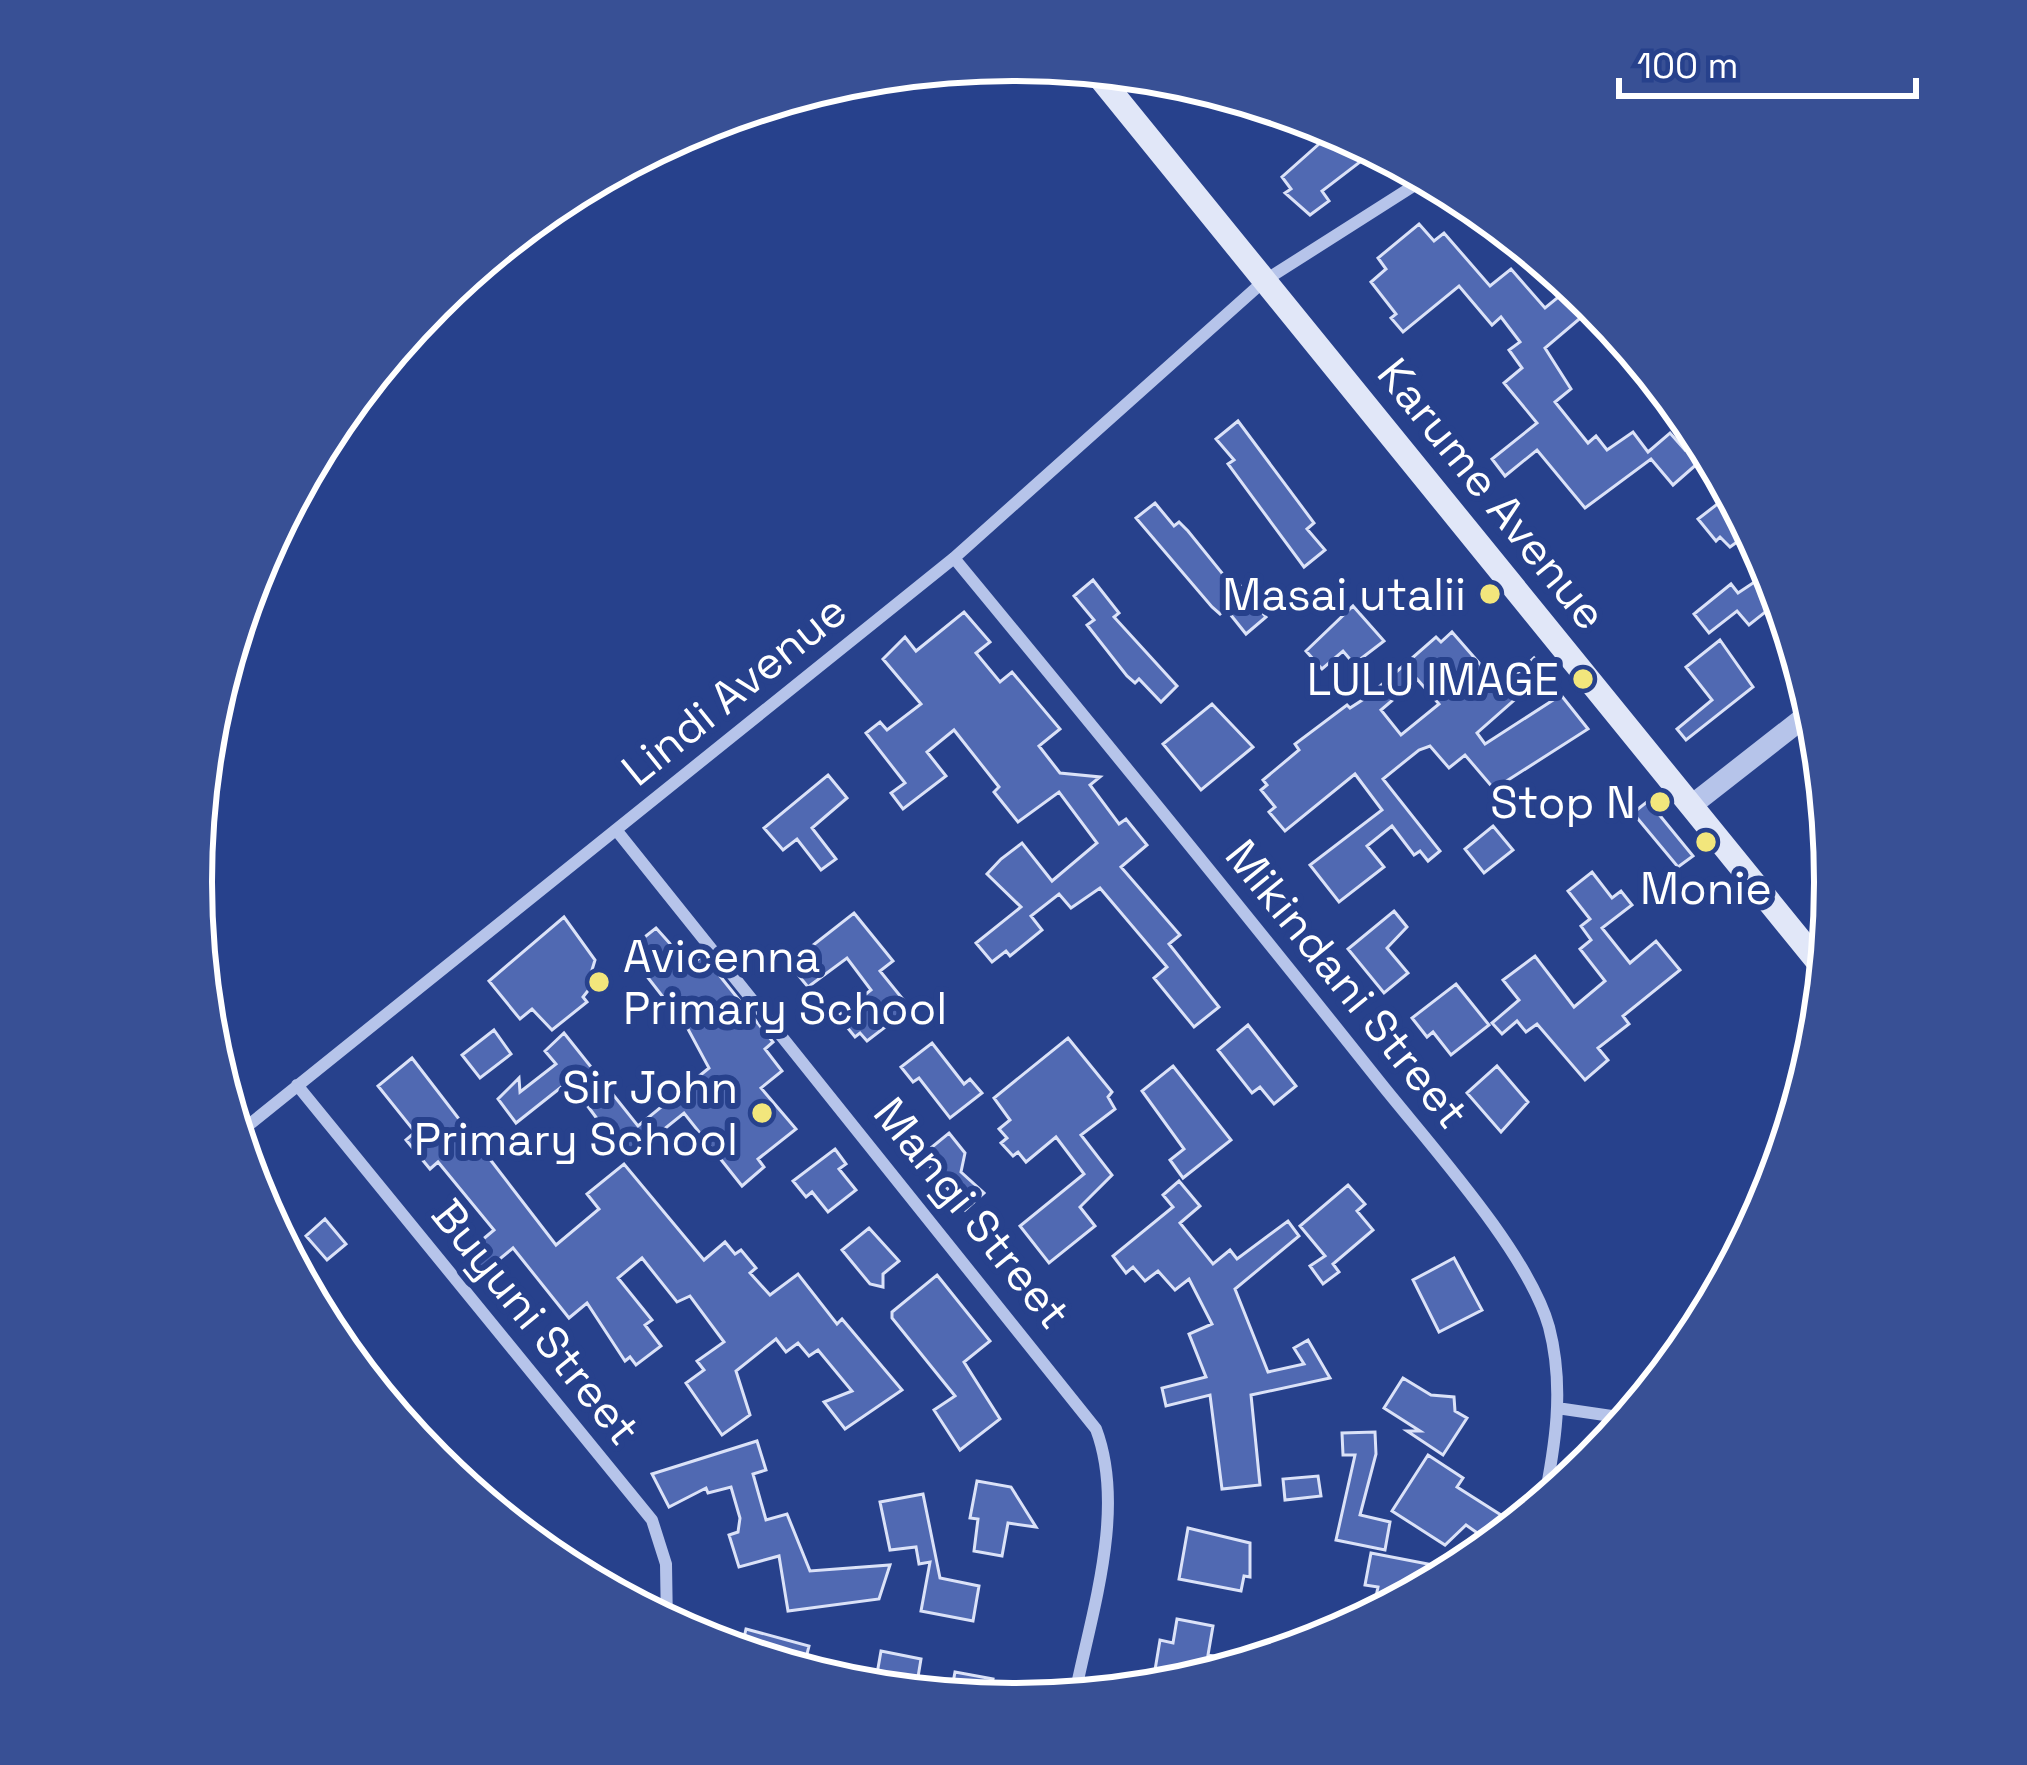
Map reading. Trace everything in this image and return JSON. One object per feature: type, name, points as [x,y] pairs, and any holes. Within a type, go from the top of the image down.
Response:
[{"type":"main road","name":"Karume Avenue","points":[[1107,87],[1811,953]]},
{"type":"street","name":"Lindi Avenue","points":[[250,1124],[954,558],[1264,281],[1412,187]]},
{"type":"street","name":"Mikindani Street","points":[[954,558],[1203,861],[1528,1281],[1548,1326],[1557,1408],[1547,1481]]},
{"type":"street","points":[[1692,805],[1799,721]]},
{"type":"street","name":"Mangi Street","points":[[617,831],[1096,1430],[1107,1485],[1106,1530],[1077,1681]]},
{"type":"street","name":"Buyuni Street","points":[[297,1085],[652,1520],[669,1584],[668,1605]]},
{"type":"street","points":[[1557,1408],[1611,1416]]},
{"type":"building","points":[[1321,142],[1360,162],[1322,191],[1329,201],[1310,215],[1285,193],[1291,189],[1282,177]]},
{"type":"building","points":[[1419,224],[1434,241],[1444,233],[1490,286],[1511,269],[1545,308],[1559,296],[1581,317],[1545,348],[1571,389],[1555,402],[1588,443],[1596,436],[1607,450],[1633,432],[1648,452],[1670,433],[1697,464],[1673,485],[1651,459],[1585,508],[1537,450],[1505,476],[1492,459],[1537,423],[1504,383],[1522,368],[1509,350],[1520,342],[1501,317],[1492,325],[1459,286],[1403,332],[1391,318],[1396,314],[1371,282],[1386,269],[1378,258]]},
{"type":"building","points":[[1238,421],[1314,523],[1307,529],[1325,550],[1304,567],[1228,464],[1234,460],[1216,439]]},
{"type":"building","points":[[1155,503],[1174,526],[1179,522],[1188,531],[1234,588],[1239,584],[1266,617],[1246,634],[1226,609],[1220,614],[1212,607],[1136,518]]},
{"type":"building","points":[[1719,503],[1738,541],[1730,547],[1720,537],[1716,541],[1698,519]]},
{"type":"building","points":[[1093,580],[1119,613],[1114,617],[1177,686],[1161,702],[1139,679],[1135,683],[1127,676],[1087,625],[1094,620],[1074,596]]},
{"type":"building","points":[[1756,581],[1767,611],[1749,625],[1737,611],[1709,633],[1694,614],[1731,584],[1738,593]]},
{"type":"building","points":[[1353,606],[1384,641],[1354,664],[1343,651],[1322,669],[1306,651]]},
{"type":"building","points":[[964,612],[990,642],[976,653],[1000,682],[1012,672],[1060,729],[1039,746],[1060,773],[1100,777],[1090,785],[1119,824],[1126,819],[1147,845],[1121,867],[1180,935],[1169,944],[1219,1007],[1194,1027],[1154,978],[1167,967],[1100,888],[1071,908],[1059,894],[1031,916],[1042,930],[1010,956],[1006,951],[992,962],[976,943],[1021,907],[987,874],[1001,859],[1022,843],[1052,881],[1097,843],[1059,792],[1018,822],[994,792],[999,787],[954,730],[927,752],[946,776],[903,809],[891,793],[905,783],[866,733],[880,722],[887,730],[921,704],[883,659],[905,637],[916,651]]},
{"type":"building","points":[[1452,632],[1501,688],[1534,658],[1546,672],[1477,733],[1485,744],[1561,695],[1588,729],[1494,789],[1465,755],[1449,768],[1430,746],[1419,750],[1383,779],[1440,851],[1428,861],[1420,851],[1414,855],[1392,826],[1367,846],[1384,867],[1339,902],[1310,865],[1382,810],[1355,774],[1285,831],[1269,812],[1275,807],[1261,790],[1267,785],[1263,780],[1299,750],[1295,744],[1347,705],[1350,708],[1370,695],[1436,637],[1441,642]],"holes":[[[1417,679],[1439,704],[1401,735],[1381,710]]]},
{"type":"building","points":[[1720,640],[1753,687],[1686,740],[1677,729],[1712,700],[1686,667]]},
{"type":"building","points":[[1212,704],[1253,747],[1201,790],[1163,744]]},
{"type":"building","points":[[828,775],[847,798],[812,828],[836,859],[821,870],[797,839],[783,850],[764,828]]},
{"type":"building","points":[[1648,801],[1693,856],[1678,867],[1633,813]]},
{"type":"building","points":[[1493,826],[1513,850],[1484,873],[1465,849]]},
{"type":"building","points":[[1592,872],[1612,898],[1621,891],[1632,905],[1602,928],[1630,963],[1656,941],[1680,970],[1623,1016],[1629,1024],[1598,1048],[1608,1060],[1585,1080],[1537,1024],[1526,1032],[1517,1021],[1502,1034],[1492,1023],[1519,1000],[1503,980],[1535,956],[1574,1007],[1605,981],[1580,949],[1591,940],[1581,926],[1590,919],[1568,891]]},
{"type":"building","points":[[1394,911],[1407,927],[1387,948],[1408,973],[1384,993],[1348,949]]},
{"type":"building","points":[[854,913],[893,961],[880,971],[910,1008],[867,1041],[860,1033],[855,1037],[838,1016],[871,990],[847,958],[808,987],[789,964]]},
{"type":"building","points":[[564,917],[595,960],[592,970],[598,978],[583,997],[587,1002],[552,1030],[532,1009],[520,1019],[489,981]]},
{"type":"building","points":[[656,928],[690,966],[703,955],[773,1042],[765,1049],[782,1071],[761,1088],[796,1129],[758,1159],[764,1167],[742,1186],[684,1113],[627,1159],[569,1081],[516,1123],[498,1099],[519,1078],[520,1092],[556,1064],[545,1051],[564,1033],[638,1126],[709,1068],[688,1029],[638,965],[648,957],[637,943]]},
{"type":"building","points":[[1456,984],[1489,1025],[1451,1055],[1433,1032],[1427,1037],[1412,1018]]},
{"type":"building","points":[[1248,1025],[1296,1086],[1274,1104],[1260,1087],[1252,1093],[1218,1050]]},
{"type":"building","points":[[494,1030],[511,1054],[480,1078],[462,1055]]},
{"type":"building","points":[[1068,1038],[1112,1092],[1108,1097],[1115,1109],[1081,1135],[1112,1175],[1080,1207],[1095,1226],[1049,1263],[1020,1226],[1084,1174],[1056,1137],[1026,1162],[1018,1152],[1013,1156],[1001,1143],[1007,1138],[999,1129],[1010,1120],[994,1098]]},
{"type":"building","points":[[932,1043],[964,1084],[970,1079],[982,1093],[950,1118],[919,1078],[913,1082],[901,1067]]},
{"type":"building","points":[[412,1058],[556,1245],[599,1209],[587,1194],[624,1164],[704,1260],[725,1242],[735,1254],[741,1250],[756,1268],[750,1273],[770,1295],[798,1274],[837,1324],[842,1319],[902,1390],[845,1429],[824,1402],[852,1391],[818,1350],[809,1356],[798,1343],[786,1352],[776,1339],[736,1371],[750,1415],[722,1435],[686,1383],[704,1370],[697,1361],[724,1342],[690,1296],[677,1302],[642,1258],[618,1278],[652,1320],[645,1325],[661,1346],[636,1365],[630,1357],[625,1361],[587,1303],[569,1318],[513,1248],[479,1276],[463,1256],[494,1230],[438,1162],[430,1169],[406,1140],[415,1132],[378,1086]]},
{"type":"building","points":[[1173,1066],[1231,1140],[1183,1178],[1170,1160],[1184,1149],[1142,1091]]},
{"type":"building","points":[[1497,1066],[1528,1102],[1501,1132],[1467,1093]]},
{"type":"building","points":[[949,1133],[965,1153],[961,1172],[984,1193],[965,1210],[921,1156]]},
{"type":"building","points":[[835,1149],[846,1164],[839,1169],[856,1190],[828,1212],[812,1192],[806,1197],[793,1181]]},
{"type":"building","points":[[1179,1181],[1200,1206],[1180,1223],[1213,1264],[1230,1250],[1237,1259],[1288,1221],[1299,1236],[1235,1289],[1268,1372],[1304,1364],[1294,1348],[1308,1340],[1330,1378],[1251,1395],[1260,1485],[1222,1489],[1210,1395],[1166,1406],[1162,1388],[1206,1377],[1189,1334],[1212,1324],[1189,1279],[1175,1290],[1158,1271],[1145,1281],[1133,1267],[1126,1273],[1113,1256],[1173,1207],[1163,1195]]},
{"type":"building","points":[[1348,1185],[1365,1204],[1357,1211],[1373,1230],[1333,1264],[1339,1272],[1323,1284],[1310,1266],[1325,1256],[1300,1226]]},
{"type":"building","points":[[325,1219],[346,1244],[327,1260],[306,1236]]},
{"type":"building","points":[[869,1228],[899,1261],[883,1274],[883,1287],[870,1284],[842,1250]]},
{"type":"building","points":[[1454,1258],[1482,1310],[1439,1332],[1413,1280]]},
{"type":"building","points":[[937,1275],[990,1341],[964,1362],[1000,1419],[960,1450],[934,1410],[955,1396],[892,1318],[892,1312]]},
{"type":"building","points":[[1403,1378],[1431,1395],[1454,1397],[1455,1411],[1467,1418],[1443,1455],[1407,1431],[1420,1431],[1384,1408]]},
{"type":"building","points":[[1375,1432],[1376,1454],[1360,1515],[1390,1522],[1385,1550],[1336,1540],[1355,1455],[1343,1455],[1342,1433]]},
{"type":"building","points":[[757,1441],[766,1470],[753,1474],[766,1520],[787,1514],[810,1571],[890,1565],[879,1599],[788,1611],[779,1556],[739,1567],[729,1535],[738,1532],[740,1518],[731,1487],[708,1493],[706,1488],[669,1507],[652,1474]]},
{"type":"building","points":[[1428,1455],[1463,1478],[1457,1487],[1501,1515],[1479,1534],[1466,1525],[1445,1545],[1392,1511]]},
{"type":"building","points":[[1318,1476],[1321,1496],[1285,1500],[1283,1479]]},
{"type":"building","points":[[977,1481],[1011,1487],[1036,1527],[1008,1523],[1002,1556],[974,1551],[978,1519],[970,1518]]},
{"type":"building","points":[[923,1494],[940,1578],[979,1586],[973,1621],[921,1611],[930,1562],[919,1564],[916,1547],[890,1550],[880,1502]]},
{"type":"building","points":[[1188,1528],[1250,1543],[1250,1577],[1244,1576],[1241,1591],[1179,1579]]},
{"type":"building","points":[[1371,1553],[1433,1565],[1376,1597],[1378,1587],[1365,1585]]},
{"type":"building","points":[[1177,1619],[1213,1626],[1208,1655],[1220,1657],[1155,1671],[1160,1640],[1173,1643]]},
{"type":"building","points":[[746,1629],[809,1646],[806,1657],[744,1637]]},
{"type":"building","points":[[881,1651],[921,1659],[918,1678],[877,1672]]},
{"type":"building","points":[[955,1672],[993,1679],[992,1683],[953,1681]]},
{"type":"place","name":"Masai utalii","points":[[1490,594]]},
{"type":"place","name":"LULU IMAGE","points":[[1583,679]]},
{"type":"place","name":"Stop N","points":[[1660,802]]},
{"type":"place","name":"Monie","points":[[1706,842]]},
{"type":"place","name":"Avicenna Primary School","points":[[599,982]]},
{"type":"place","name":"Sir John Primary School","points":[[762,1113]]}]
